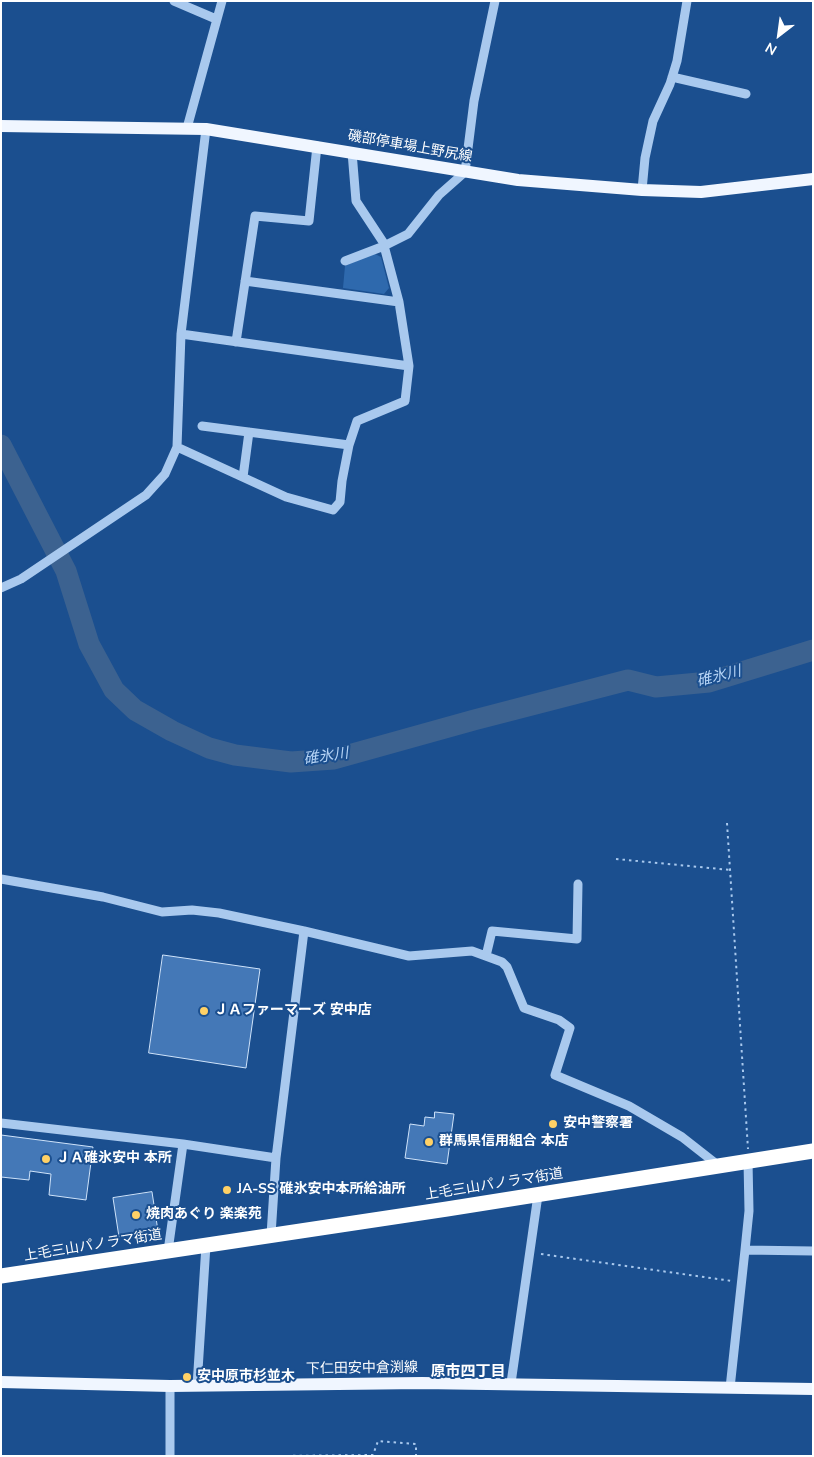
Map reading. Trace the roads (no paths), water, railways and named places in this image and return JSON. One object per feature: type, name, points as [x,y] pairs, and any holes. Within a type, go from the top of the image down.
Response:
[{"type":"highway","name":"上毛三山パノラマ街道","points":[[1,1276],[538,1195],[813,1151]]},
{"type":"main road","name":"磯部停車場上野尻線","points":[[1,126],[206,129],[518,180],[642,190],[708,191],[813,179]]},
{"type":"main road","name":"下仁田安中倉渕線","points":[[1,1382],[170,1386],[510,1383],[813,1389]]},
{"type":"street","points":[[174,1],[216,19]]},
{"type":"street","points":[[187,128],[222,1]]},
{"type":"street","points":[[345,261],[408,234],[439,195],[465,172],[474,101],[495,1]]},
{"type":"street","points":[[642,190],[645,158],[653,120],[677,61],[687,1]]},
{"type":"street","points":[[672,77],[746,94]]},
{"type":"street","points":[[1,588],[21,579],[146,495],[165,474],[178,447],[181,334],[206,129]]},
{"type":"street","points":[[236,342],[255,216],[309,221],[317,146]]},
{"type":"street","points":[[178,447],[286,497],[333,510],[340,502],[349,445],[357,421],[405,402],[408,366],[399,302],[383,244],[356,201],[352,152]]},
{"type":"street","points":[[245,281],[399,302]]},
{"type":"street","points":[[181,334],[408,366]]},
{"type":"street","points":[[202,426],[349,445]]},
{"type":"street","points":[[242,477],[249,432]]},
{"type":"street","points":[[1,879],[103,897],[162,912],[192,910],[219,913],[304,930],[409,956],[472,951],[502,962],[507,967],[524,1008],[559,1020],[570,1028],[555,1075],[629,1106],[682,1137],[719,1166]]},
{"type":"street","points":[[486,956],[492,930],[577,939],[578,884]]},
{"type":"street","points":[[271,1235],[276,1158],[304,930]]},
{"type":"street","points":[[1,1123],[183,1144],[276,1158]]},
{"type":"street","points":[[168,1251],[183,1144]]},
{"type":"street","points":[[730,1388],[750,1211],[748,1161]]},
{"type":"street","points":[[510,1383],[538,1195]]},
{"type":"street","points":[[198,1386],[206,1245]]},
{"type":"street","points":[[745,1250],[813,1251]]},
{"type":"street","points":[[170,1386],[170,1456]]},
{"type":"waterway","name":"碓氷川","points":[[1,445],[66,571],[89,644],[114,690],[135,710],[172,731],[209,748],[235,755],[291,762],[334,759],[628,680],[656,687],[709,682],[813,650]]},
{"type":"place","name":"ＪＡファーマーズ 安中店","points":[[204,1011]]},
{"type":"place","name":"安中警察署","points":[[553,1124]]},
{"type":"place","name":"群馬県信用組合 本店","points":[[429,1142]]},
{"type":"place","name":"ＪＡ碓氷安中 本所","points":[[46,1159]]},
{"type":"place","name":"JA-SS 碓氷安中本所給油所","points":[[227,1190]]},
{"type":"place","name":"焼肉あぐり 楽楽苑","points":[[136,1215]]},
{"type":"place","name":"安中原市杉並木","points":[[187,1377]]},
{"type":"district","name":"原市四丁目","points":[[468,1372]]}]
